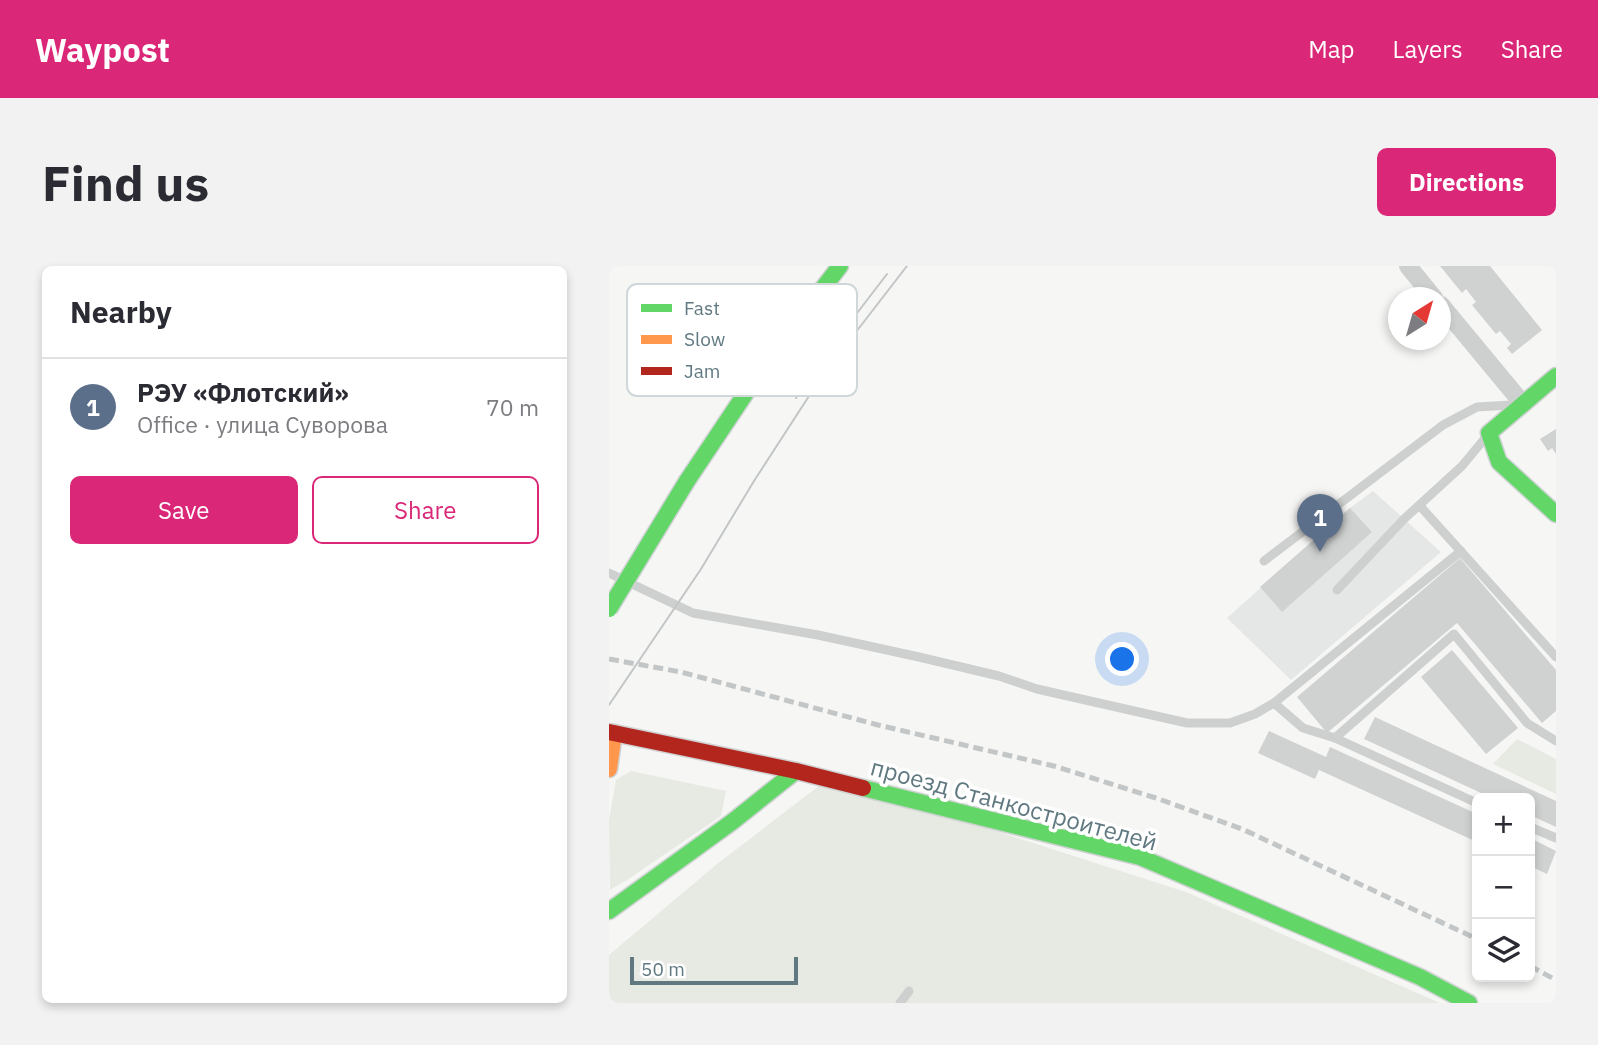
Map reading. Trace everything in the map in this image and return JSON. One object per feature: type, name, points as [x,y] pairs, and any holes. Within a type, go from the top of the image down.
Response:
[{"type":"main road","points":[[826,284],[840,266]]},
{"type":"main road","points":[[1556,376],[1489,433],[1499,462],[1556,514]]},
{"type":"main road","points":[[609,608],[687,481],[744,396]]},
{"type":"main road","points":[[609,769],[611,732]]},
{"type":"main road","name":"проезд Станкостроителей","points":[[611,732],[796,771],[1140,858],[1420,977],[1469,1003]]},
{"type":"main road","points":[[609,911],[796,771]]},
{"type":"street","points":[[1408,266],[1425,287]]},
{"type":"street","points":[[1451,318],[1523,404]]},
{"type":"lane","points":[[1264,561],[1443,425],[1478,407],[1523,404]]},
{"type":"lane","points":[[1337,590],[1404,519],[1462,466],[1489,433]]},
{"type":"lane","points":[[1420,506],[1556,657]]},
{"type":"lane","points":[[609,573],[693,613],[894,651],[999,676],[1050,692],[1188,723],[1230,723],[1255,714],[1274,702],[1461,551]]},
{"type":"lane","points":[[1335,738],[1454,634],[1527,723],[1556,741]]},
{"type":"lane","points":[[1274,702],[1303,728],[1335,738],[1472,801]]},
{"type":"lane","points":[[1535,829],[1556,838]]},
{"type":"lane","points":[[901,1003],[909,991]]},
{"type":"shaded area","points":[[1373,491],[1441,552],[1291,680],[1227,618],[1350,508]]},
{"type":"shaded area","points":[[1517,739],[1556,759],[1556,794],[1493,764]]},
{"type":"shaded area","points":[[631,771],[726,791],[721,816],[610,890],[609,820],[616,780]]},
{"type":"shaded area","points":[[824,782],[980,826],[1186,892],[1440,1003],[609,1003],[609,955],[717,864]]},
{"type":"building","points":[[1440,266],[1490,266],[1542,330],[1512,354],[1507,348],[1511,344],[1500,331],[1496,334],[1472,305],[1476,302],[1466,289],[1462,293]]},
{"type":"building","points":[[1556,429],[1556,454],[1552,448],[1548,451],[1540,439]]},
{"type":"building","points":[[1350,508],[1372,532],[1282,612],[1260,587]]},
{"type":"building","points":[[1460,558],[1556,670],[1556,711],[1542,723],[1457,623],[1327,733],[1297,697]]},
{"type":"building","points":[[1452,650],[1518,728],[1486,754],[1421,677]]},
{"type":"building","points":[[1375,717],[1556,801],[1556,827],[1535,817],[1535,793],[1481,793],[1364,739]]},
{"type":"building","points":[[1269,731],[1326,757],[1330,747],[1472,812],[1472,840],[1319,770],[1315,779],[1258,753]]},
{"type":"building","points":[[1535,840],[1556,851],[1547,874],[1535,868]]},
{"type":"tram line","points":[[857,331],[907,266]]},
{"type":"tram line","points":[[857,313],[887,274]]},
{"type":"tram line","points":[[609,705],[701,569],[809,396]]},
{"type":"railway","points":[[609,659],[681,672],[878,725],[1054,766],[1156,798],[1242,829],[1472,937]]},
{"type":"railway","points":[[1535,969],[1556,980]]},
{"type":"traffic: fast","points":[[826,284],[840,266]]},
{"type":"traffic: fast","points":[[1556,376],[1489,433],[1499,462],[1556,514]]},
{"type":"traffic: fast","points":[[687,481],[744,396]]},
{"type":"traffic: fast","points":[[609,609],[687,481]]},
{"type":"traffic: fast","points":[[609,911],[732,822],[796,771]]},
{"type":"traffic: fast","points":[[863,788],[1140,857],[1420,977],[1469,1003]]},
{"type":"traffic: slow","points":[[609,769],[614,733]]},
{"type":"traffic: jam","points":[[609,732],[796,771],[863,788]]},
{"type":"place","name":"РЭУ «Флотский»","points":[[1320,552]]}]
